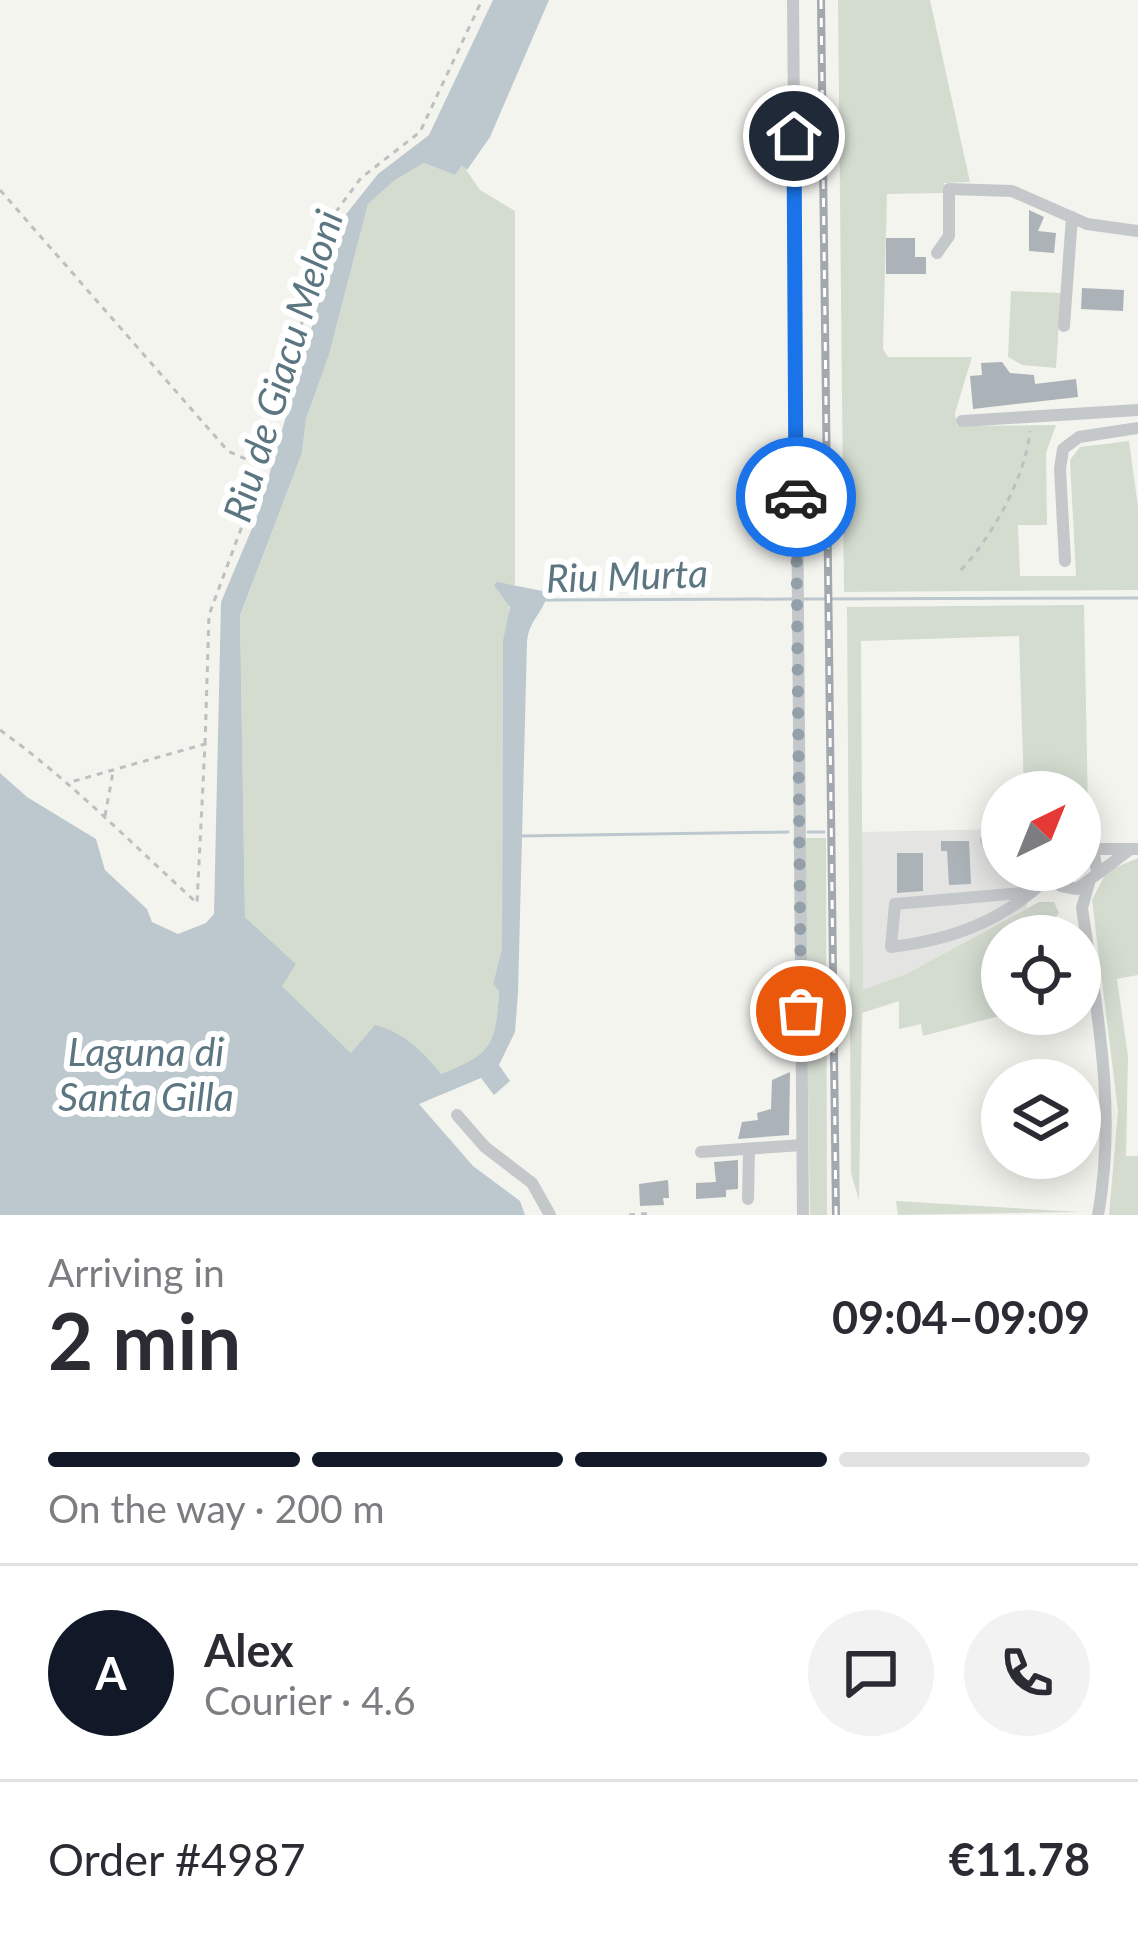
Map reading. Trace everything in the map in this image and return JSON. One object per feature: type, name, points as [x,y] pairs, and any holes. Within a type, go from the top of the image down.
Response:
[{"type":"street","points":[[793,0],[803,1215]]},
{"type":"street","points":[[937,253],[949,236],[949,189],[1012,191],[1087,224],[1138,231]]},
{"type":"street","points":[[1064,326],[1072,217]]},
{"type":"street","points":[[962,421],[1138,410]]},
{"type":"street","points":[[1065,561],[1063,449],[1079,437],[1138,428]]},
{"type":"street","points":[[1101,846],[1133,850]]},
{"type":"street","points":[[1101,872],[1133,850]]},
{"type":"street","points":[[1070,891],[1082,908],[1107,1099],[1098,1215]]},
{"type":"street","points":[[1082,908],[1088,891]]},
{"type":"street","points":[[1032,892],[974,928],[940,941],[891,947],[895,904],[1032,892]]},
{"type":"street","points":[[457,1115],[485,1147],[532,1183],[550,1215]]},
{"type":"street","points":[[701,1152],[802,1144]]},
{"type":"street","points":[[748,1199],[749,1150]]},
{"type":"path","points":[[0,730],[67,783],[197,903],[208,615],[250,502],[332,217],[361,178],[420,132],[482,0]]},
{"type":"path","points":[[0,190],[228,451],[259,465]]},
{"type":"path","points":[[961,570],[977,554],[1022,474],[1035,418]]},
{"type":"path","points":[[67,783],[205,745]]},
{"type":"path","points":[[105,819],[113,770]]},
{"type":"path","points":[[629,1215],[652,1213]]},
{"type":"shaded area","points":[[838,0],[930,0],[970,182],[944,183],[945,193],[887,194],[883,349],[888,357],[972,357],[955,413],[957,426],[1056,425],[1046,453],[1047,525],[1018,525],[1020,576],[1076,576],[1070,460],[1080,447],[1129,441],[1138,507],[1138,590],[844,592]]},
{"type":"shaded area","points":[[424,163],[455,175],[462,164],[480,190],[515,211],[515,584],[509,588],[503,640],[502,948],[493,984],[499,990],[496,1039],[472,1062],[441,1074],[366,1041],[351,1053],[281,985],[296,964],[245,917],[240,617],[302,453],[306,419],[329,355],[368,204]]},
{"type":"shaded area","points":[[1011,291],[1061,293],[1056,368],[1022,365],[1008,357]]},
{"type":"shaded area","points":[[1084,605],[1087,771],[1023,771],[1019,636],[861,641],[863,990],[906,974],[981,933],[981,1021],[923,1036],[921,1024],[899,1029],[899,1001],[862,1013],[859,1200],[851,1173],[847,607]]},
{"type":"shaded area","points":[[981,829],[981,891],[1027,891],[1027,908],[1014,915],[981,915],[981,933],[906,974],[862,991],[862,832]]},
{"type":"shaded area","points":[[804,838],[826,838],[827,1215],[810,1215]]},
{"type":"shaded area","points":[[1138,858],[1138,975],[1117,979],[1128,1056],[1126,1156],[1138,1156],[1138,1215],[1109,1215],[1118,1111],[1101,973],[1101,915],[1094,915],[1092,900],[1101,891],[1107,871]]},
{"type":"shaded area","points":[[1039,902],[1054,902],[1059,913],[1015,915]]},
{"type":"shaded area","points":[[896,1201],[1081,1212],[898,1215]]},
{"type":"water","name":"Laguna di Santa Gilla","points":[[493,0],[549,0],[490,137],[467,170],[462,165],[455,175],[424,163],[368,204],[329,355],[306,419],[302,453],[240,616],[245,917],[296,964],[282,986],[351,1053],[375,1025],[404,1038],[441,1074],[481,1053],[496,1024],[499,991],[493,984],[502,948],[503,640],[510,607],[494,585],[548,592],[527,642],[518,993],[515,1032],[499,1065],[510,1081],[494,1095],[481,1078],[419,1104],[473,1166],[520,1201],[525,1215],[0,1215],[0,773],[27,797],[96,839],[105,870],[147,909],[152,922],[178,934],[206,923],[214,914],[221,602],[258,514],[343,218],[378,174],[429,135]]},
{"type":"building","points":[[1029,210],[1044,217],[1038,231],[1056,233],[1054,253],[1029,251]]},
{"type":"building","points":[[886,238],[915,238],[915,257],[926,257],[926,274],[886,274]]},
{"type":"building","points":[[1082,288],[1124,290],[1123,311],[1081,309]]},
{"type":"building","points":[[1002,362],[1010,373],[1034,375],[1035,384],[1076,379],[1078,397],[973,409],[970,376],[982,375],[981,363]]},
{"type":"building","points":[[941,841],[969,841],[971,884],[949,885],[947,851],[941,851]]},
{"type":"building","points":[[897,853],[923,853],[923,891],[897,893]]},
{"type":"building","points":[[790,1072],[789,1135],[738,1139],[742,1122],[758,1120],[757,1113],[771,1109],[772,1080]]},
{"type":"building","points":[[738,1160],[738,1189],[726,1190],[726,1197],[696,1199],[696,1183],[716,1182],[714,1162]]},
{"type":"building","points":[[668,1180],[669,1198],[663,1198],[664,1205],[640,1206],[639,1184]]},
{"type":"waterway","name":"Riu Murta","points":[[804,599],[1138,598]]},
{"type":"waterway","name":"Riu Murta","points":[[546,600],[794,599]]},
{"type":"waterway","points":[[520,836],[788,832]]},
{"type":"waterway","points":[[808,832],[824,832]]},
{"type":"railway","points":[[821,0],[836,1215]]},
{"type":"way so far","points":[[796,497],[801,1011]]},
{"type":"route","points":[[794,136],[796,497]]},
{"type":"water label","name":"Riu de Giacu Meloni","points":[[283,366]]}]
